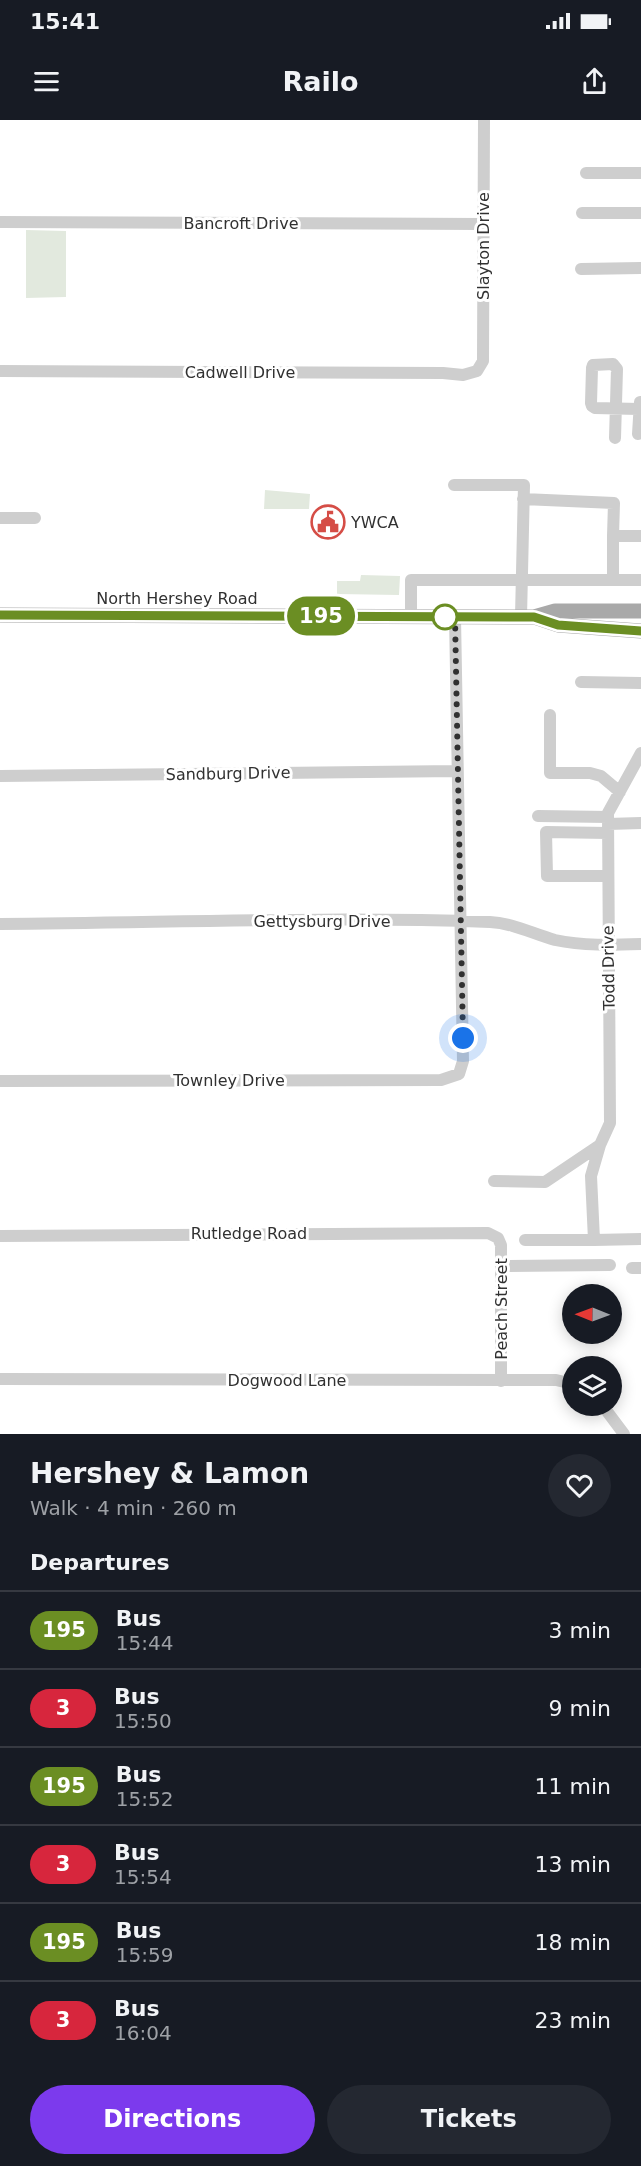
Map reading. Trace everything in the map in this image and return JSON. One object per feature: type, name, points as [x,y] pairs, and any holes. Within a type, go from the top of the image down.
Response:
[{"type":"main road","name":"North Hershey Road","points":[[0,615],[528,617],[555,611],[641,611]]},
{"type":"main road","name":"North Hershey Road","points":[[528,617],[558,625],[641,631]]},
{"type":"street","name":"Slayton Drive","points":[[478,370],[483,361],[483,120]]},
{"type":"street","points":[[586,173],[641,173]]},
{"type":"street","points":[[582,213],[641,213]]},
{"type":"street","name":"Bancroft Drive","points":[[0,222],[483,224]]},
{"type":"street","points":[[582,269],[641,268]]},
{"type":"street","name":"Cadwell Drive","points":[[0,371],[463,375],[478,370]]},
{"type":"street","points":[[615,438],[616,408],[640,405],[638,434]]},
{"type":"street","points":[[454,485],[524,485],[522,580],[528,617]]},
{"type":"street","points":[[523,499],[614,502],[613,580]]},
{"type":"street","points":[[0,518],[35,518]]},
{"type":"street","points":[[613,536],[641,536]]},
{"type":"street","points":[[411,616],[411,580],[641,580]]},
{"type":"street","points":[[455,617],[459,921]]},
{"type":"street","points":[[581,682],[641,683]]},
{"type":"street","points":[[550,716],[550,773],[590,773],[601,776],[620,792]]},
{"type":"street","name":"Todd Drive","points":[[594,1240],[591,1176],[600,1145],[610,1123],[608,813],[641,753]]},
{"type":"street","name":"Sandburg Drive","points":[[0,776],[457,771]]},
{"type":"street","points":[[538,816],[608,824]]},
{"type":"street","points":[[608,876],[547,876],[546,832],[608,824],[641,823]]},
{"type":"street","name":"Gettysburg Drive","points":[[0,924],[459,921],[504,924],[564,941],[608,945],[641,944]]},
{"type":"street","name":"Townley Drive","points":[[0,1081],[441,1080],[457,1075],[462,1068],[463,1061],[459,921]]},
{"type":"street","points":[[494,1181],[545,1182],[600,1145]]},
{"type":"street","name":"Rutledge Road","points":[[0,1236],[375,1232],[488,1233],[497,1238]]},
{"type":"street","name":"Peach Street","points":[[497,1238],[501,1245],[502,1266],[501,1381]]},
{"type":"street","points":[[525,1240],[641,1239]]},
{"type":"street","points":[[502,1266],[610,1265]]},
{"type":"street","name":"Dogwood Lane","points":[[0,1379],[562,1381]]},
{"type":"street","points":[[610,1416],[624,1434]]},
{"type":"shaded area","points":[[26,230],[66,231],[66,297],[26,298]]},
{"type":"shaded area","points":[[265,490],[310,494],[309,509],[264,509]]},
{"type":"shaded area","points":[[361,575],[400,576],[399,595],[337,594],[337,581],[360,581]]},
{"type":"bus line","name":"195","points":[[0,615],[534,617],[558,625],[641,631]]},
{"type":"place","name":"YWCA","points":[[328,522]]},
{"type":"route","points":[[445,617],[455,617],[463,1038]]}]
